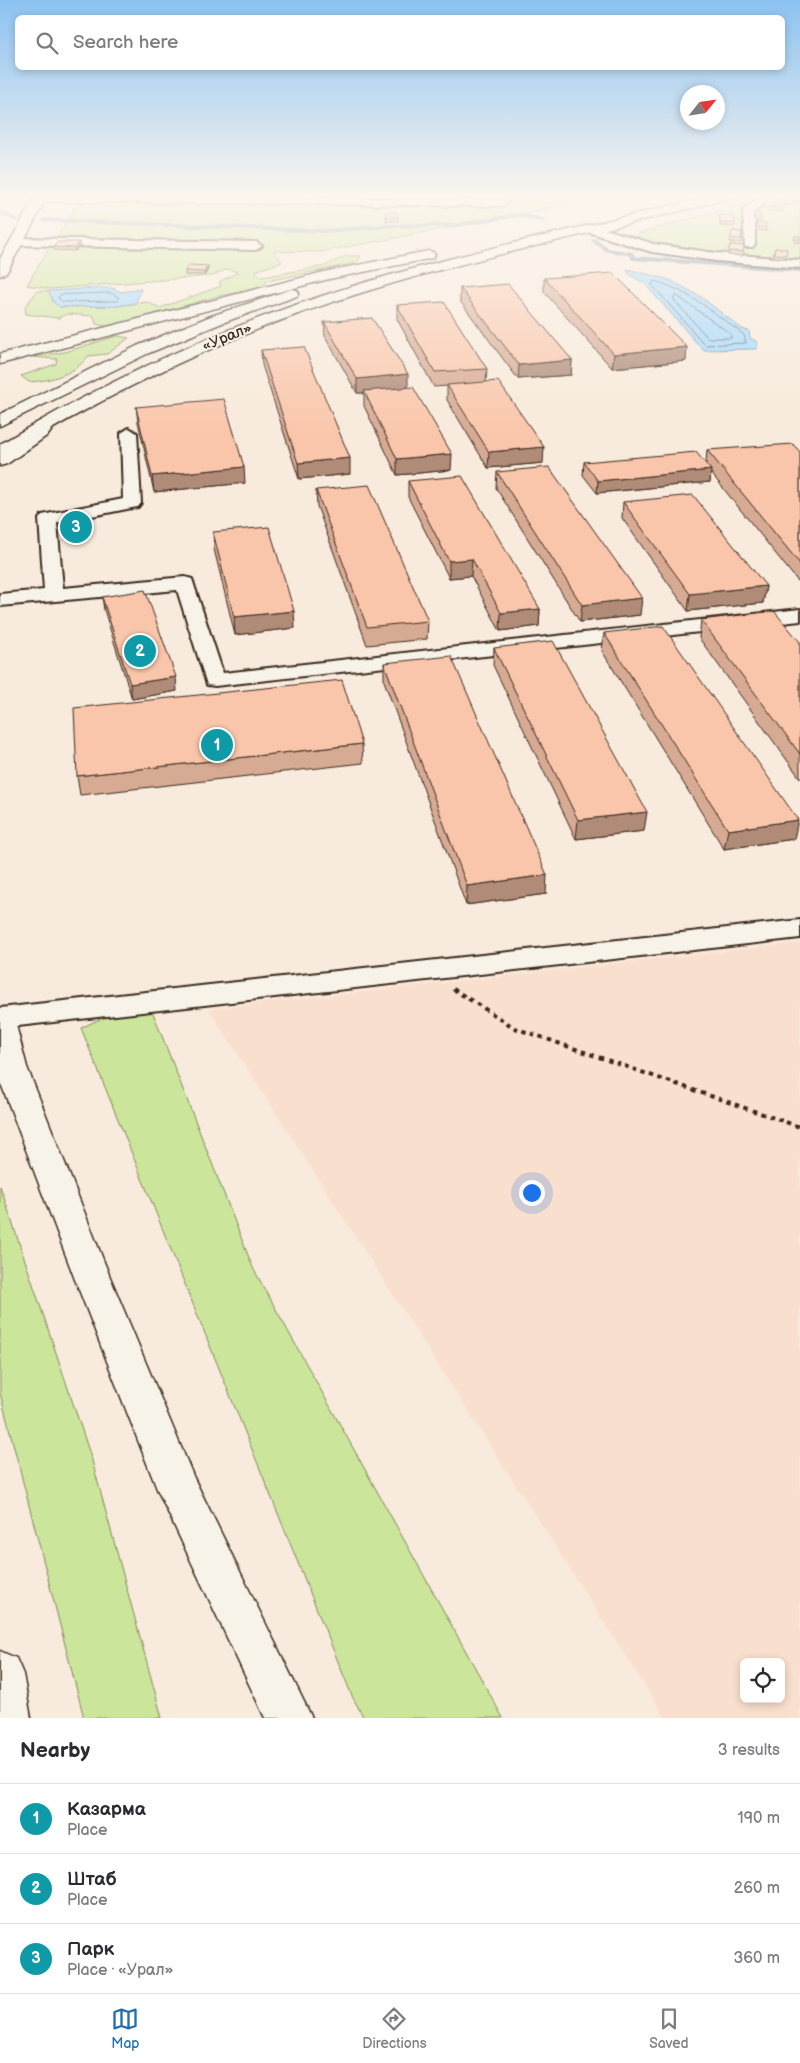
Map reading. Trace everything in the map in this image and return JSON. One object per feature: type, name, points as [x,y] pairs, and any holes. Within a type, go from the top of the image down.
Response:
[{"type":"main road","points":[[0,357],[21,354],[332,274]]},
{"type":"main road","name":"«Урал»","points":[[0,421],[104,366],[181,332],[325,282],[354,274]]},
{"type":"main road","name":"«Урал»","points":[[0,452],[56,419],[164,364],[299,309],[415,274]]},
{"type":"main road","points":[[0,460],[35,437],[56,419]]},
{"type":"main road","points":[[0,1025],[11,1067],[178,1489],[289,1718]]},
{"type":"main road","points":[[0,1674],[8,1718]]},
{"type":"lane","points":[[54,595],[48,520],[132,503],[129,433]]},
{"type":"lane","points":[[0,600],[184,583],[215,680],[800,615]]},
{"type":"lane","points":[[0,1018],[800,929]]},
{"type":"path","points":[[426,971],[515,1028],[800,1128]]},
{"type":"shaded area","points":[[800,943],[800,1718],[666,1718],[209,1009]]},
{"type":"green space","points":[[33,274],[216,274],[50,289],[27,285]]},
{"type":"green space","points":[[234,274],[259,274],[262,277],[278,274],[301,274],[267,281],[263,287],[218,296],[109,327],[96,324],[94,316],[67,314],[58,318],[26,314],[25,307],[37,291],[49,291],[53,302],[61,307],[117,306],[147,302],[160,308],[221,286],[219,282]]},
{"type":"green space","points":[[117,336],[129,338],[107,354],[88,356],[77,368],[69,372],[45,380],[29,382],[21,376],[56,364],[57,359],[33,357],[65,352]]},
{"type":"green space","points":[[125,1007],[151,1008],[253,1268],[503,1718],[364,1718],[352,1696],[81,1028]]},
{"type":"green space","points":[[0,1186],[91,1457],[162,1718],[84,1718],[0,1393]]},
{"type":"water","points":[[629,274],[647,274],[670,280],[701,297],[742,329],[749,331],[750,338],[757,342],[757,349],[703,350],[644,283]]},
{"type":"water","points":[[112,288],[121,292],[141,289],[136,303],[117,306],[60,307],[53,302],[49,291]]},
{"type":"building","points":[[614,274],[687,347],[614,354],[544,278]]},
{"type":"building","points":[[508,284],[572,360],[519,365],[460,288]]},
{"type":"building","points":[[444,302],[487,369],[435,372],[397,305]]},
{"type":"building","points":[[372,318],[408,374],[357,379],[324,322]]},
{"type":"building","points":[[304,347],[350,458],[298,463],[261,350]]},
{"type":"building","points":[[498,381],[544,447],[489,452],[447,385]]},
{"type":"building","points":[[413,387],[452,454],[397,459],[364,391]]},
{"type":"building","points":[[224,399],[244,467],[152,476],[136,407]]},
{"type":"building","points":[[793,444],[800,452],[800,564],[707,450]]},
{"type":"building","points":[[696,452],[711,470],[598,481],[584,462]]},
{"type":"building","points":[[549,467],[642,598],[582,605],[497,472]]},
{"type":"building","points":[[462,476],[540,609],[501,613],[472,559],[449,561],[408,481]]},
{"type":"building","points":[[369,485],[428,621],[367,627],[316,490]]},
{"type":"building","points":[[693,495],[766,586],[690,594],[623,502]]},
{"type":"building","points":[[82,516],[85,526],[68,528],[65,518]]},
{"type":"building","points":[[269,527],[294,611],[234,617],[213,532]]},
{"type":"building","points":[[145,590],[176,677],[130,684],[102,597]]},
{"type":"building","points":[[774,611],[800,642],[800,754],[701,620]]},
{"type":"building","points":[[663,626],[798,820],[728,830],[604,633]]},
{"type":"building","points":[[553,641],[647,812],[578,820],[494,648]]},
{"type":"building","points":[[451,656],[547,875],[467,886],[384,663]]},
{"type":"building","points":[[342,680],[362,744],[77,776],[74,708]]},
{"type":"place","name":"Парк","points":[[76,527]]},
{"type":"place","name":"Штаб","points":[[140,651]]},
{"type":"place","name":"Казарма","points":[[217,745]]}]
